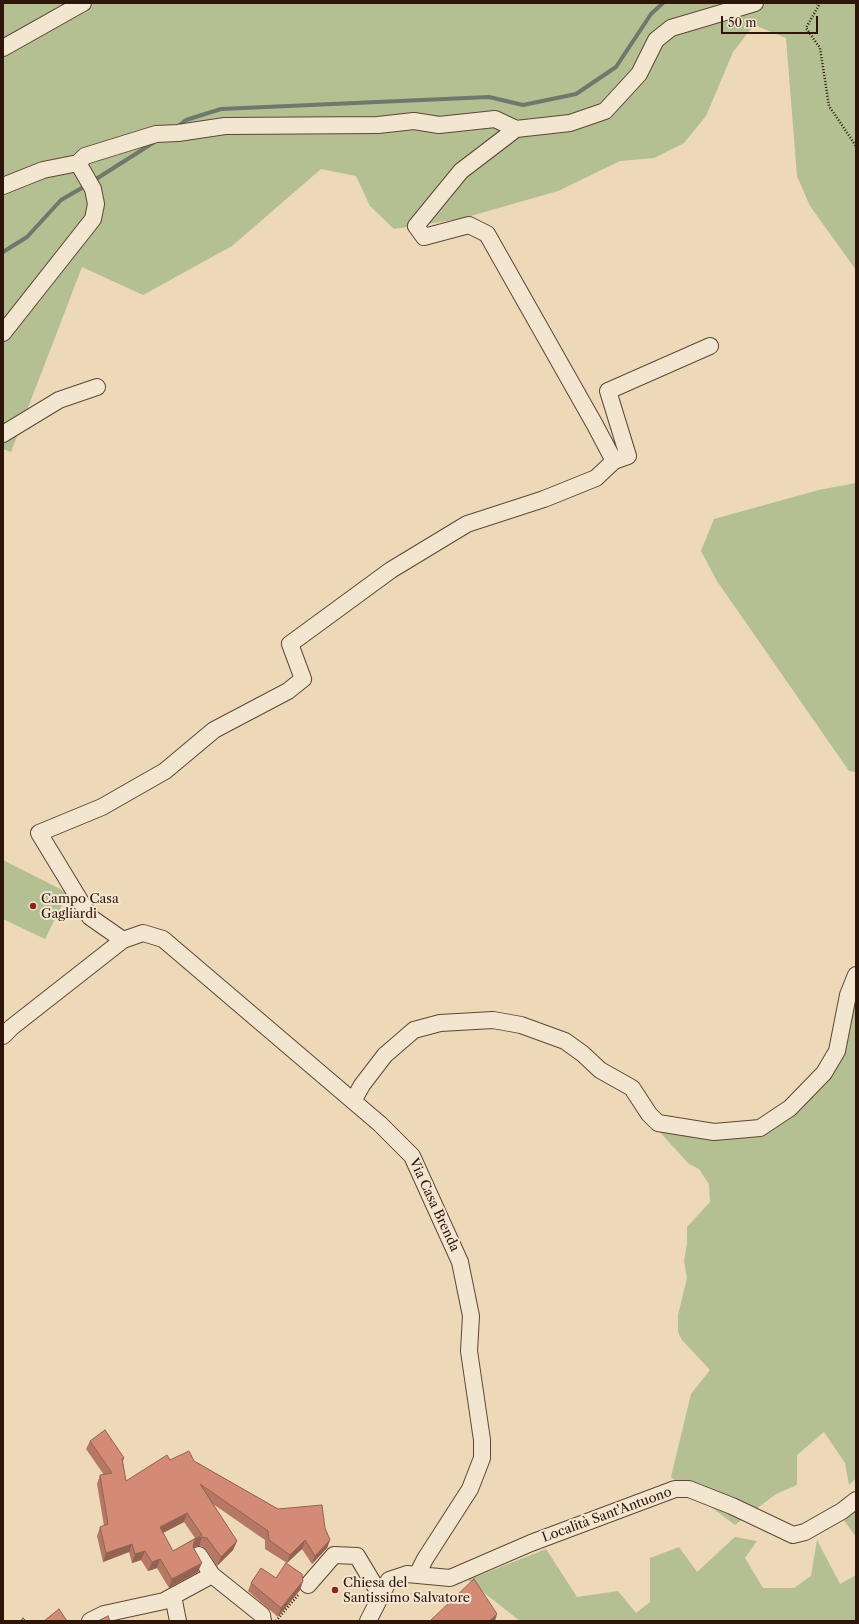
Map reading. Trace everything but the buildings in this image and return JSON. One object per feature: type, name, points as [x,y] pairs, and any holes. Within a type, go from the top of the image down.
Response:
[{"type":"street","points":[[3,48],[83,3]]},
{"type":"street","points":[[3,333],[94,219],[96,204],[93,189],[81,168],[85,156],[156,134],[178,133],[225,126],[378,125],[414,121],[438,125],[495,119],[516,129],[570,124],[605,111],[639,74],[656,40],[671,28],[755,3]]},
{"type":"street","points":[[516,129],[461,171],[416,226],[424,237],[469,225],[487,234],[614,461]]},
{"type":"street","points":[[3,186],[42,170],[81,168]]},
{"type":"street","points":[[3,1036],[12,1027],[123,940],[90,917],[39,832],[102,806],[165,771],[214,730],[288,691],[303,679],[290,644],[391,570],[467,524],[544,499],[596,478],[614,461],[628,456],[608,391],[710,346]]},
{"type":"street","points":[[3,434],[59,400],[96,387]]},
{"type":"street","name":"Via Casa Brenda","points":[[123,940],[143,933],[164,939],[380,1124],[412,1156],[460,1262],[471,1316],[470,1350],[482,1440],[482,1458],[470,1489],[425,1559],[417,1575]]},
{"type":"street","points":[[353,1101],[362,1085],[385,1055],[414,1030],[440,1023],[493,1020],[521,1025],[565,1041],[583,1054],[600,1070],[632,1088],[649,1114],[658,1123],[714,1132],[760,1128],[790,1108],[824,1073],[837,1052],[848,996],[856,975]]},
{"type":"street","name":"Località Sant'Antuono","points":[[381,1596],[389,1580],[407,1574],[450,1578],[531,1543],[675,1489],[689,1489],[732,1506],[793,1535],[805,1532],[842,1511],[856,1500]]},
{"type":"street","points":[[199,1555],[212,1575],[262,1615],[263,1621]]},
{"type":"street","points":[[308,1585],[334,1555],[357,1556],[381,1596],[368,1621]]},
{"type":"street","points":[[90,1621],[104,1614],[164,1601],[212,1575]]},
{"type":"street","points":[[173,1596],[178,1621]]},
{"type":"path","points":[[817,3],[819,5],[806,28],[820,48],[829,106],[856,146]]},
{"type":"path","points":[[276,1621],[308,1585]]},
{"type":"green space","points":[[3,3],[856,3],[856,270],[810,206],[797,176],[786,38],[754,25],[733,52],[706,116],[684,143],[654,158],[620,161],[558,191],[460,219],[394,229],[370,206],[356,176],[321,169],[232,246],[143,295],[82,267],[11,452],[3,449]]},
{"type":"green space","points":[[856,483],[856,772],[849,771],[717,581],[701,551],[714,519],[819,490]]},
{"type":"green space","name":"Campo Casa Gagliardi","points":[[3,860],[68,893],[45,939],[3,919]]},
{"type":"green space","points":[[854,1002],[856,1003],[856,1478],[849,1485],[845,1463],[824,1432],[797,1455],[797,1485],[776,1494],[735,1525],[671,1477],[691,1394],[710,1370],[682,1340],[678,1332],[678,1315],[687,1278],[684,1261],[687,1244],[687,1227],[710,1202],[709,1184],[699,1169],[689,1164],[655,1127],[758,1134],[809,1098]]},
{"type":"green space","points":[[856,1491],[856,1537],[835,1508]]},
{"type":"green space","points":[[735,1537],[757,1541],[745,1558],[763,1588],[794,1588],[811,1576],[817,1540],[840,1584],[856,1575],[856,1621],[520,1621],[468,1580],[546,1549],[577,1597],[618,1591],[636,1613],[650,1602],[650,1558],[679,1547],[697,1572]]},
{"type":"waterway","points":[[177,127],[186,120],[221,109],[489,97],[523,105],[576,94],[616,67],[651,14],[663,3]]},
{"type":"waterway","points":[[93,181],[156,141]]},
{"type":"waterway","points":[[3,252],[27,237],[61,200],[87,185]]},
{"type":"place","name":"Campo Casa Gagliardi","points":[[33,906]]},
{"type":"place","name":"Chiesa del Santissimo Salvatore","points":[[335,1590]]}]
